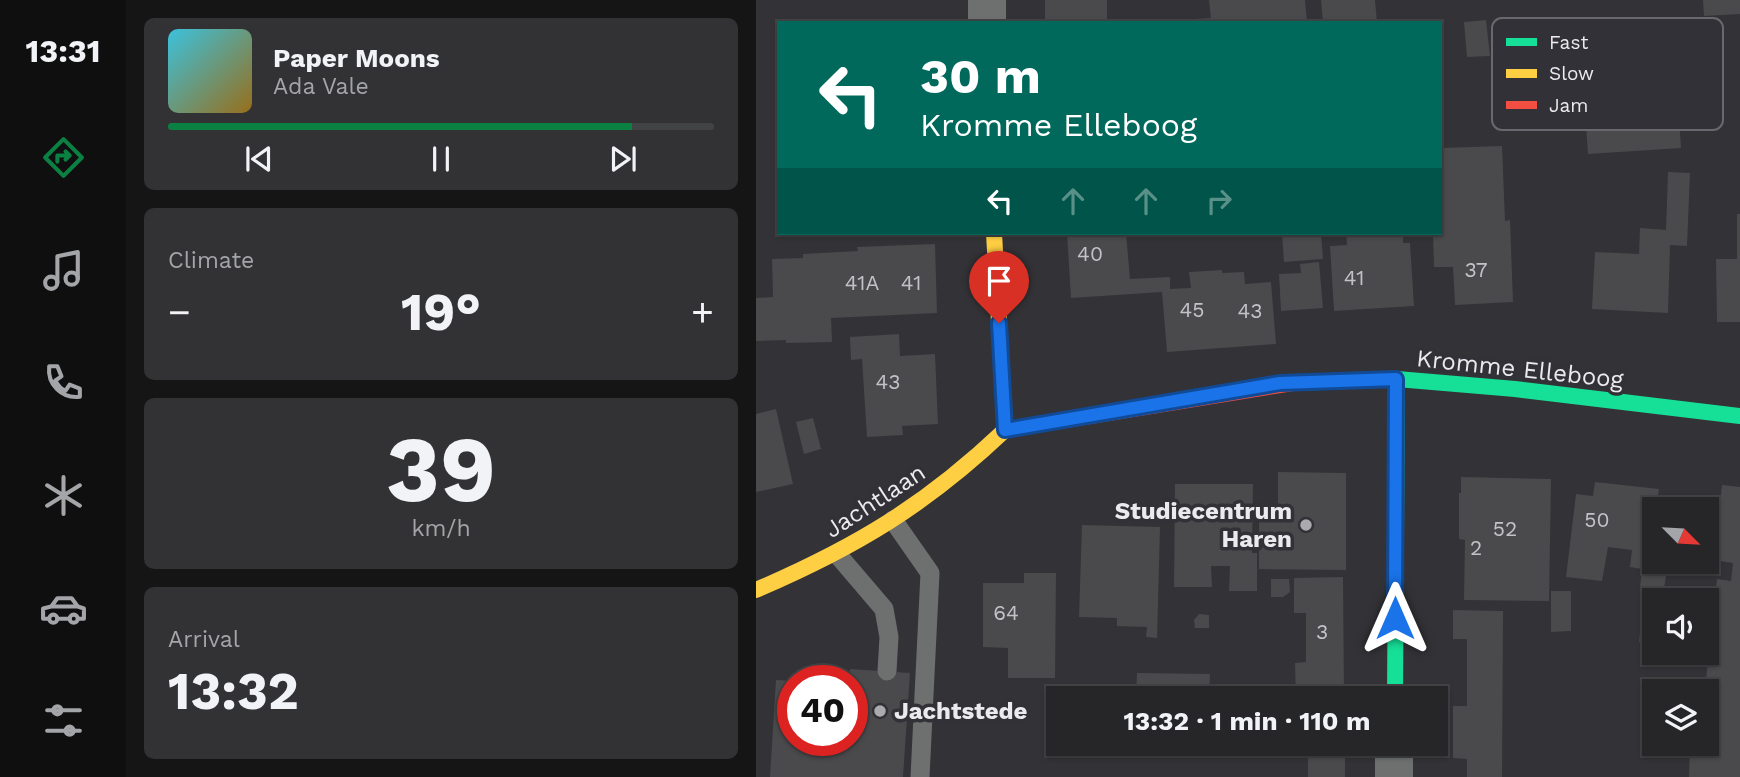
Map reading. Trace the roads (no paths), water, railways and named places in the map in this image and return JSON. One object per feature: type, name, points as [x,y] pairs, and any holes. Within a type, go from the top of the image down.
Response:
[{"type":"street","points":[[994,235],[1005,430]]},
{"type":"street","points":[[1395,686],[1396,379]]},
{"type":"street","name":"Kromme Elleboog","points":[[1005,430],[1280,383],[1396,379],[1515,389],[1740,416]]},
{"type":"street","name":"Jachtlaan","points":[[756,590],[837,554],[893,520],[956,475],[1005,430]]},
{"type":"street","points":[[1394,756],[1394,777]]},
{"type":"lane","points":[[893,520],[930,573],[920,777]]},
{"type":"lane","points":[[837,554],[884,609],[889,636],[887,671]]},
{"type":"place","name":"Studiecentrum Haren","points":[[1306,525]]},
{"type":"place","name":"Jachtstede","points":[[880,711]]}]
